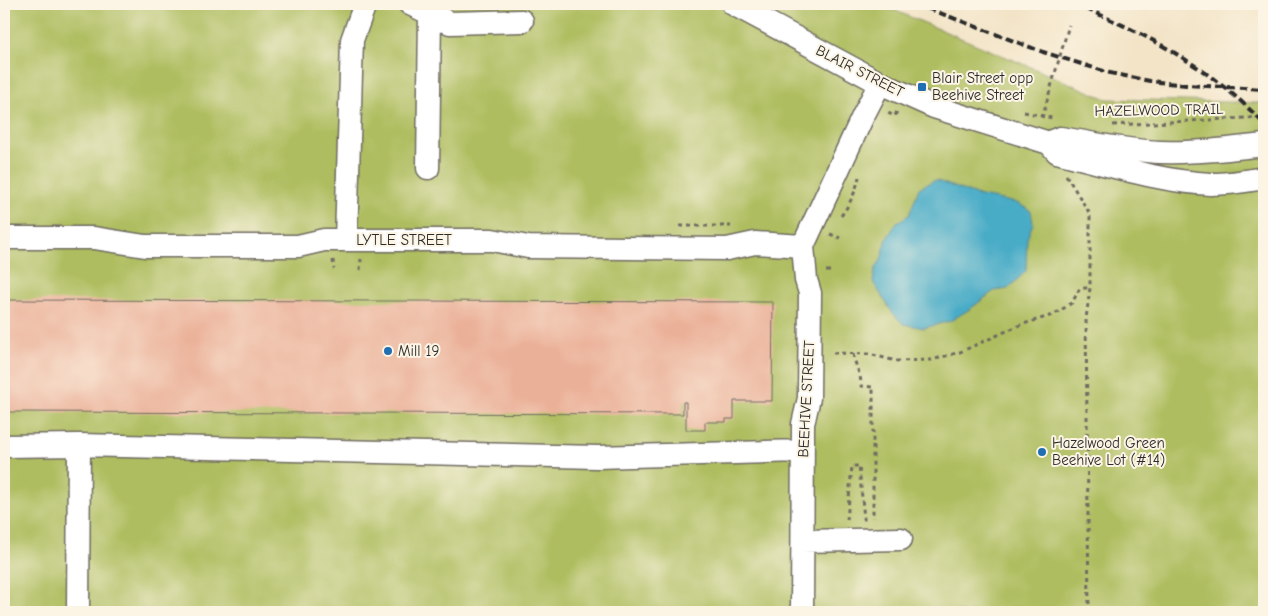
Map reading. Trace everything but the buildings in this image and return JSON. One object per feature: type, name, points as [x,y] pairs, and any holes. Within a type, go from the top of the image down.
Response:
[{"type":"street","points":[[346,240],[352,40],[365,4]]},
{"type":"street","points":[[410,4],[450,23],[522,21]]},
{"type":"street","name":"BLAIR STREET","points":[[733,4],[880,83],[934,108],[1042,141],[1057,152],[1176,180],[1210,184],[1238,183],[1264,178]]},
{"type":"street","points":[[428,168],[430,14]]},
{"type":"street","name":"BEEHIVE STREET","points":[[802,612],[802,451],[803,424],[809,398],[810,303],[803,246],[880,83]]},
{"type":"street","name":"BLAIR STREET","points":[[1042,141],[1060,138],[1122,149],[1160,152],[1217,150],[1264,145]]},
{"type":"street","name":"LYTLE STREET","points":[[4,238],[94,238],[145,246],[298,246],[324,240],[492,240],[528,248],[727,249],[755,243],[803,246]]},
{"type":"street","points":[[4,446],[79,445],[597,457],[802,451]]},
{"type":"street","points":[[78,612],[79,445]]},
{"type":"street","points":[[803,541],[901,540]]},
{"type":"path","points":[[1042,141],[1043,116],[1069,25]]},
{"type":"path","points":[[1015,109],[1060,120]]},
{"type":"path","points":[[883,120],[886,112]]},
{"type":"path","name":"HAZELWOOD TRAIL","points":[[1107,125],[1264,118]]},
{"type":"path","points":[[1061,168],[1090,214],[1090,288],[1086,319],[1089,612]]},
{"type":"path","points":[[838,220],[848,208],[857,188],[861,171]]},
{"type":"path","points":[[828,240],[835,226]]},
{"type":"path","points":[[824,264],[825,280]]},
{"type":"path","points":[[833,353],[868,354],[896,361],[932,360],[960,352],[1020,325],[1053,315],[1072,303],[1080,288],[1090,288]]},
{"type":"path","points":[[840,520],[847,520],[852,466],[859,466],[864,519],[874,518],[873,387],[861,386],[862,379],[856,369],[853,354]]},
{"type":"green space","points":[[4,4],[879,4],[1107,99],[1264,103],[1264,612],[4,612]]},
{"type":"water","points":[[935,180],[976,195],[1017,203],[1031,211],[1033,223],[1027,239],[1026,271],[1008,289],[994,291],[950,321],[924,328],[903,324],[892,312],[873,282],[875,270],[881,260],[887,238],[897,222],[909,215],[919,188]]},
{"type":"railway","points":[[916,4],[1043,52],[1110,73],[1150,81],[1186,85],[1264,89]]},
{"type":"railway","points":[[1074,4],[1126,27],[1176,54],[1222,86],[1264,124]]},
{"type":"place","name":"Blair Street opp Beehive Street","points":[[922,87]]},
{"type":"place","name":"Mill 19","points":[[388,351]]},
{"type":"place","name":"Hazelwood Green Beehive Lot (#14)","points":[[1042,452]]}]
